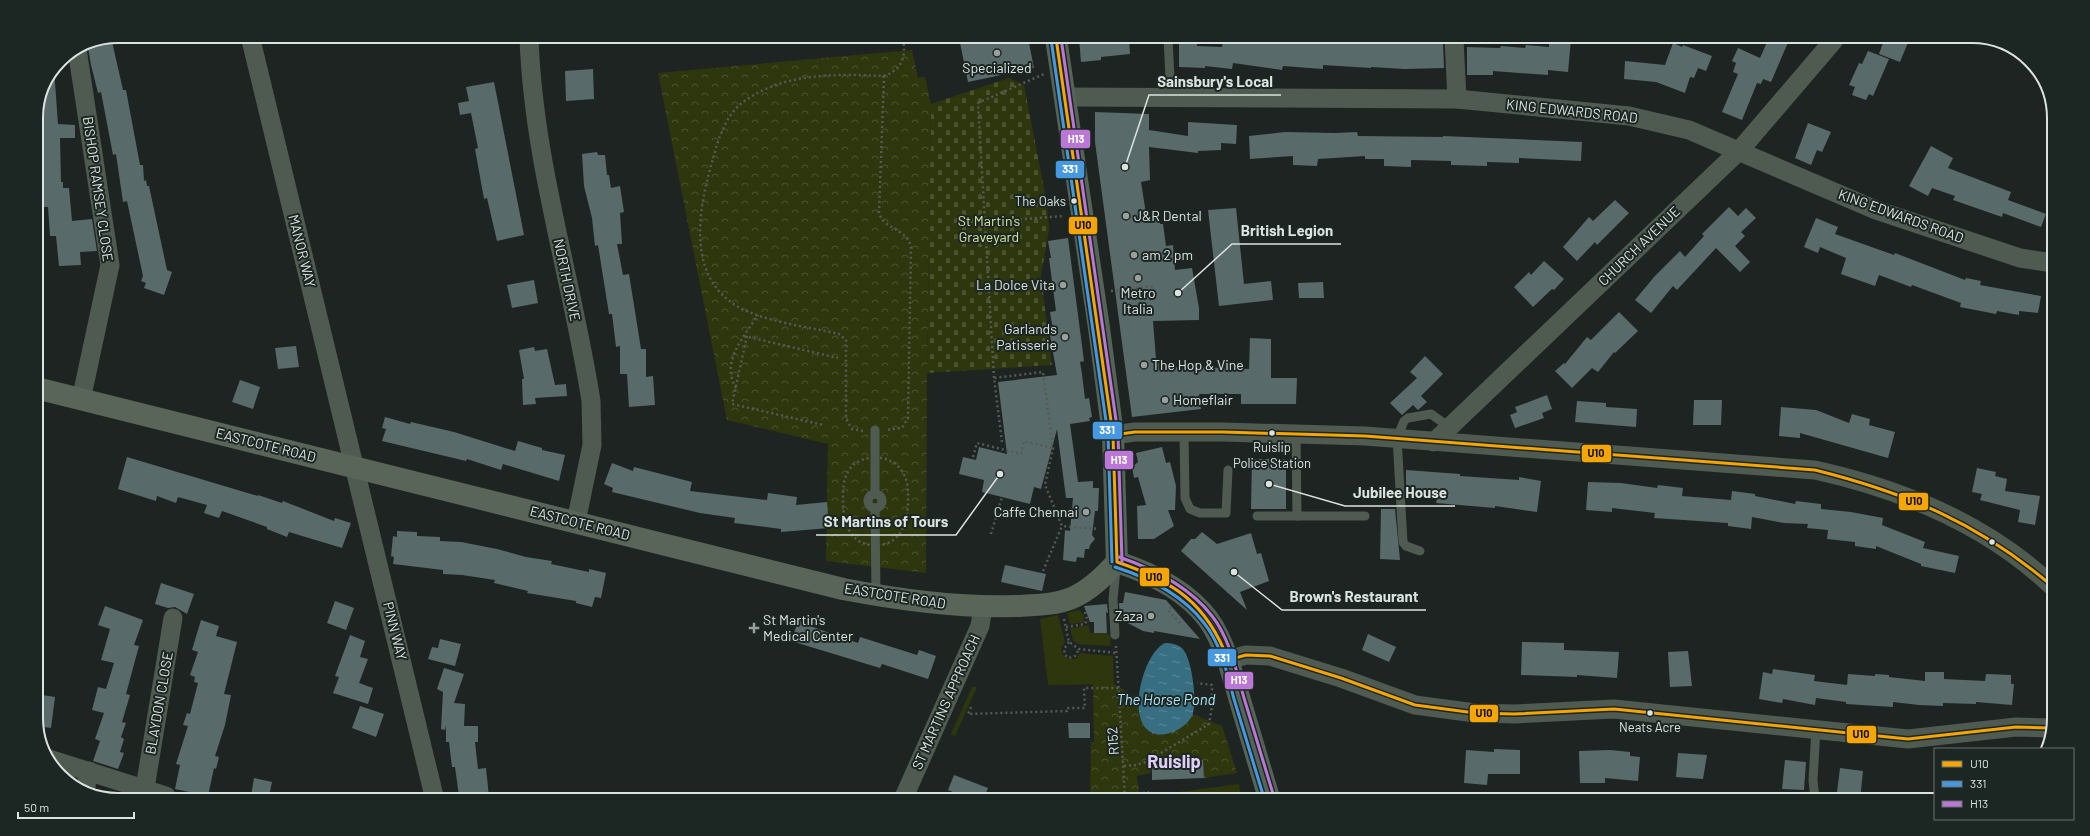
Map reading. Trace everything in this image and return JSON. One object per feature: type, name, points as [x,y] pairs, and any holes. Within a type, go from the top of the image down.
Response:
[{"type":"main road","points":[[1057,43],[1066,97],[1114,435],[1117,562],[1157,577],[1194,604],[1208,618],[1220,638],[1228,660],[1268,793]]},
{"type":"main road","name":"EASTCOTE ROAD","points":[[43,390],[355,466],[843,589],[876,595],[945,604],[983,606],[1031,606],[1058,603],[1085,591],[1117,562]]},
{"type":"street","name":"MANOR WAY","points":[[252,43],[355,466]]},
{"type":"street","name":"NORTH DRIVE","points":[[529,43],[530,79],[537,134],[591,401],[592,445],[576,522]]},
{"type":"street","points":[[1454,43],[1457,99]]},
{"type":"street","name":"CHURCH AVENUE","points":[[1434,442],[1740,150],[1831,43]]},
{"type":"street","name":"BISHOP RAMSEY CLOSE","points":[[78,55],[110,265],[81,400]]},
{"type":"street","name":"KING EDWARDS ROAD","points":[[1066,97],[1457,99],[1629,116],[1690,130],[1740,150],[1876,210],[2020,258],[2047,262]]},
{"type":"street","points":[[1114,435],[1184,432],[1296,433],[1397,438],[1815,470],[1856,479],[1890,491],[1970,527],[2012,552],[2047,582]]},
{"type":"street","name":"PINN WAY","points":[[355,466],[433,793]]},
{"type":"street","name":"ST MARTINS APPROACH","points":[[906,793],[980,626],[983,606]]},
{"type":"street","name":"BLAYDON CLOSE","points":[[145,788],[173,618]]},
{"type":"street","points":[[1228,660],[1246,655],[1270,656],[1341,678],[1399,700],[1453,711],[1501,714],[1614,710],[1908,739],[2016,727],[2046,728]]},
{"type":"street","points":[[57,761],[158,793]]},
{"type":"street","points":[[86,785],[89,771]]},
{"type":"lane","points":[[1168,43],[1171,98]]},
{"type":"lane","points":[[1420,552],[1406,546],[1403,542],[1397,438],[1404,421],[1408,418],[1426,413],[1431,414],[1449,427]]},
{"type":"lane","points":[[875,430],[875,494],[870,496],[868,501],[870,505],[876,508],[876,595]]},
{"type":"lane","points":[[1184,432],[1185,498],[1190,509],[1200,513],[1226,513],[1228,470]]},
{"type":"lane","points":[[1296,433],[1297,516]]},
{"type":"lane","points":[[1257,516],[1365,516]]},
{"type":"lane","points":[[1115,635],[1113,598],[1117,562]]},
{"type":"lane","points":[[1814,793],[1813,780],[1816,729]]},
{"type":"path","points":[[884,76],[879,213],[883,221],[904,234],[911,247],[908,418],[902,428],[858,431],[852,429],[847,424],[846,419],[848,346],[843,336],[758,315],[736,306],[718,290],[706,268],[700,237],[701,210],[707,178],[719,137],[726,121],[735,109],[745,100],[756,93],[787,82],[823,75],[884,76],[894,71],[903,61],[905,52],[904,43]]},
{"type":"path","points":[[1002,442],[994,378],[978,103],[1047,73]]},
{"type":"path","points":[[985,222],[1068,215]]},
{"type":"path","points":[[1110,291],[1154,286]]},
{"type":"path","points":[[736,388],[732,382],[730,368],[734,353],[758,315]]},
{"type":"path","points":[[746,336],[838,358]]},
{"type":"path","points":[[746,336],[732,404],[823,425]]},
{"type":"path","points":[[994,378],[1043,372],[1053,448],[1044,485],[1062,526],[1044,571]]},
{"type":"path","points":[[974,457],[977,443],[1021,454],[1024,441],[1053,448]]},
{"type":"path","points":[[991,534],[1002,497]]},
{"type":"path","points":[[1062,526],[1099,529]]},
{"type":"path","points":[[1174,604],[1168,610],[1180,623]]},
{"type":"path","points":[[1062,613],[1069,642],[1080,649],[1116,653]]},
{"type":"path","points":[[1066,627],[1085,624],[1087,619]]},
{"type":"path","name":"R152","points":[[1115,635],[1125,793]]},
{"type":"path","points":[[1069,642],[1064,649],[1065,655],[1070,658],[1076,656],[1080,649]]},
{"type":"path","points":[[1124,766],[1136,766],[1146,762],[1209,724],[1212,707],[1212,685],[1197,683]]},
{"type":"path","points":[[971,707],[968,714],[1067,711],[1067,708],[1085,708],[1084,688],[1119,688]]},
{"type":"path","points":[[1145,793],[1150,792]]},
{"type":"green space","points":[[912,50],[918,78],[925,77],[931,104],[926,573],[826,561],[828,444],[727,420],[658,73]]},
{"type":"green space","name":"St Martin's Graveyard","points":[[1009,78],[1024,85],[1047,204],[1049,230],[1041,276],[1052,365],[927,373],[931,104]]},
{"type":"green space","points":[[1079,610],[1084,615],[1084,622],[1070,624],[1067,613]]},
{"type":"green space","points":[[1058,615],[1065,642],[1061,648],[1063,655],[1069,659],[1076,659],[1080,653],[1113,656],[1114,684],[1048,685],[1040,619]]},
{"type":"green space","points":[[1089,625],[1090,633],[1107,633],[1108,635],[1111,635],[1110,646],[1078,644],[1073,641],[1070,628]]},
{"type":"green space","points":[[1093,684],[1114,684],[1138,699],[1140,718],[1189,720],[1192,714],[1222,726],[1237,773],[1204,778],[1203,760],[1152,762],[1151,773],[1137,776],[1139,793],[1090,793],[1091,742],[1094,742]]},
{"type":"green space","points":[[972,687],[977,687],[955,736],[951,734]]},
{"type":"green space","points":[[1239,784],[1240,793],[1172,793]]},
{"type":"water","name":"The Horse Pond","points":[[1165,643],[1178,646],[1186,653],[1193,679],[1194,707],[1191,718],[1182,727],[1170,733],[1158,734],[1153,733],[1145,726],[1140,716],[1140,688],[1144,673],[1150,660],[1157,649]]},
{"type":"building","points":[[112,43],[123,90],[126,90],[140,165],[143,165],[144,181],[146,180],[147,186],[149,186],[167,270],[172,272],[164,295],[144,288],[146,283],[141,281],[143,276],[127,201],[123,202],[116,154],[113,155],[101,92],[98,93],[88,49],[103,44]]},
{"type":"building","name":"Specialized","points":[[960,43],[1029,43],[1034,68],[968,82]]},
{"type":"building","points":[[1079,43],[1129,43],[1130,54],[1101,57],[1101,60],[1081,62]]},
{"type":"building","points":[[1179,43],[1197,43],[1197,46],[1222,47],[1223,43],[1443,43],[1444,68],[1404,69],[1323,65],[1323,69],[1283,66],[1282,70],[1233,63],[1232,69],[1205,66],[1205,68],[1179,67]]},
{"type":"building","points":[[1549,43],[1571,43],[1568,72],[1548,70],[1548,75],[1493,71],[1493,75],[1467,75],[1467,47],[1500,48],[1501,46],[1525,48],[1526,45],[1549,47]]},
{"type":"building","points":[[1673,43],[1682,47],[1683,45],[1712,56],[1706,71],[1698,68],[1694,78],[1690,77],[1685,93],[1656,82],[1624,79],[1625,61],[1665,65]]},
{"type":"building","points":[[1767,43],[1788,43],[1771,82],[1763,79],[1761,84],[1757,83],[1742,120],[1722,112],[1738,74],[1733,72],[1736,63],[1732,61],[1738,48],[1760,58]]},
{"type":"building","points":[[1883,43],[1908,43],[1900,62],[1879,54]]},
{"type":"building","points":[[1868,51],[1889,59],[1873,96],[1869,94],[1866,100],[1852,95],[1855,87],[1849,85],[1859,63],[1862,64]]},
{"type":"building","points":[[593,69],[594,99],[566,101],[565,71]]},
{"type":"building","points":[[55,78],[58,124],[75,125],[75,138],[60,138],[61,182],[63,182],[63,188],[69,188],[72,221],[92,219],[97,251],[80,252],[81,265],[59,266],[56,236],[50,236],[48,207],[43,207],[43,113],[44,103]]},
{"type":"building","points":[[494,82],[524,235],[497,241],[487,198],[484,199],[475,149],[478,148],[471,113],[460,115],[458,103],[469,101],[466,87]]},
{"type":"building","points":[[1095,112],[1149,114],[1149,130],[1188,136],[1188,122],[1237,125],[1236,144],[1221,143],[1221,150],[1198,151],[1198,153],[1149,147],[1150,180],[1141,182],[1147,220],[1160,218],[1160,224],[1163,224],[1166,246],[1173,245],[1175,270],[1192,268],[1199,308],[1199,320],[1153,321],[1156,359],[1162,358],[1163,369],[1196,367],[1249,369],[1250,338],[1271,339],[1271,378],[1297,378],[1296,404],[1241,404],[1241,394],[1199,394],[1201,409],[1132,417],[1095,142]]},
{"type":"building","points":[[1808,123],[1831,132],[1822,152],[1817,150],[1811,165],[1795,158]]},
{"type":"building","points":[[1285,132],[1357,132],[1358,136],[1443,136],[1582,142],[1581,161],[1519,158],[1519,163],[1487,162],[1487,166],[1451,165],[1451,161],[1411,160],[1411,167],[1384,166],[1384,159],[1365,159],[1365,156],[1318,159],[1317,166],[1293,165],[1293,156],[1250,159],[1249,136]]},
{"type":"building","points":[[1931,146],[1953,158],[1948,168],[2011,192],[2008,200],[2046,214],[2041,227],[2003,213],[2002,217],[1953,200],[1955,196],[1932,188],[1928,196],[1909,186]]},
{"type":"building","points":[[597,152],[598,155],[605,155],[607,175],[609,175],[611,188],[620,186],[624,212],[620,213],[622,244],[617,244],[623,275],[629,274],[641,349],[646,349],[646,377],[653,376],[655,405],[629,407],[627,374],[620,374],[620,346],[616,347],[612,314],[609,314],[598,245],[595,246],[592,218],[584,186],[582,154]]},
{"type":"building","points":[[1615,200],[1629,213],[1597,245],[1595,242],[1577,261],[1563,247],[1589,217],[1593,221]]},
{"type":"building","points":[[1729,207],[1738,216],[1746,208],[1756,218],[1741,232],[1745,236],[1735,246],[1750,262],[1740,272],[1716,248],[1677,290],[1673,286],[1651,313],[1635,300],[1654,277],[1680,251],[1685,257],[1704,236],[1702,234]]},
{"type":"building","points":[[1236,208],[1244,284],[1271,281],[1273,300],[1219,306],[1208,210]]},
{"type":"building","points":[[1816,218],[1838,227],[1835,234],[1894,255],[1895,253],[1965,280],[1966,278],[1981,281],[1980,285],[2041,296],[2038,313],[2019,311],[2019,315],[1997,311],[1996,314],[1960,307],[1961,303],[1912,285],[1911,287],[1879,275],[1875,286],[1841,274],[1846,258],[1820,247],[1818,253],[1804,247]]},
{"type":"building","points":[[1068,238],[1084,361],[1080,362],[1085,399],[1089,398],[1092,417],[1089,418],[1090,421],[1070,424],[1078,482],[1093,481],[1093,488],[1099,488],[1098,511],[1095,511],[1092,535],[1095,539],[1090,545],[1089,549],[1085,549],[1084,558],[1077,557],[1076,562],[1063,560],[1065,530],[1070,531],[1073,498],[1066,498],[1057,429],[1041,489],[1034,487],[1030,504],[982,492],[984,480],[959,474],[963,457],[976,460],[979,447],[1007,454],[998,382],[1057,375],[1049,330],[1053,330],[1050,312],[1056,311],[1048,241]]},
{"type":"building","points":[[1544,261],[1564,279],[1554,290],[1552,289],[1533,307],[1514,287],[1529,272],[1531,275]]},
{"type":"building","points":[[534,280],[538,303],[512,308],[507,285]]},
{"type":"building","points":[[1323,282],[1324,298],[1299,298],[1298,283]]},
{"type":"building","points":[[1619,312],[1638,331],[1615,353],[1614,352],[1598,372],[1592,368],[1572,388],[1555,371],[1564,363],[1565,364],[1587,337],[1591,340]]},
{"type":"building","points":[[296,346],[299,367],[278,369],[275,348]]},
{"type":"building","points":[[534,347],[535,351],[547,349],[555,385],[566,384],[567,396],[535,398],[536,404],[523,405],[522,379],[524,379],[519,350]]},
{"type":"building","points":[[1425,356],[1443,374],[1421,396],[1427,402],[1418,410],[1413,405],[1402,415],[1390,403],[1417,378],[1410,372]]},
{"type":"building","points":[[240,380],[260,387],[253,409],[232,402]]},
{"type":"building","points":[[1547,395],[1552,409],[1542,413],[1544,418],[1515,428],[1510,415],[1517,412],[1515,407]]},
{"type":"building","points":[[1694,400],[1722,400],[1721,425],[1693,425]]},
{"type":"building","points":[[1577,401],[1606,403],[1606,407],[1637,409],[1636,427],[1575,422]]},
{"type":"building","points":[[1781,407],[1816,410],[1849,423],[1852,414],[1870,419],[1869,425],[1895,432],[1888,458],[1800,433],[1800,438],[1779,436]]},
{"type":"building","points":[[385,417],[410,424],[411,422],[454,432],[515,451],[518,441],[542,448],[542,450],[565,455],[559,481],[503,464],[501,470],[467,459],[466,461],[382,441],[386,429],[382,428]]},
{"type":"building","points":[[1162,447],[1166,463],[1170,462],[1176,486],[1175,510],[1168,510],[1174,526],[1154,539],[1138,539],[1137,506],[1146,505],[1138,477],[1134,478],[1132,467],[1138,462],[1136,453]]},
{"type":"building","points":[[127,457],[282,503],[283,501],[334,521],[335,518],[351,523],[342,548],[289,532],[287,537],[267,529],[267,527],[222,511],[219,518],[204,513],[207,505],[178,497],[176,503],[157,496],[156,501],[118,489]]},
{"type":"building","points":[[1252,459],[1286,459],[1286,509],[1251,509]]},
{"type":"building","points":[[612,463],[633,471],[634,467],[692,482],[690,491],[767,500],[768,493],[797,497],[796,505],[827,502],[829,528],[781,532],[781,529],[734,523],[735,518],[700,513],[612,492],[613,488],[604,484]]},
{"type":"building","points":[[1977,468],[1996,472],[1995,476],[2007,479],[2005,491],[2040,496],[2035,525],[2018,522],[2020,510],[1980,500],[1982,494],[1972,492]]},
{"type":"building","points":[[1406,470],[1460,474],[1460,476],[1519,480],[1519,477],[1541,481],[1537,512],[1495,506],[1495,508],[1436,503],[1437,499],[1406,496]]},
{"type":"building","points":[[1588,482],[1621,483],[1657,488],[1658,485],[1683,488],[1682,496],[1731,500],[1732,491],[1755,494],[1755,496],[1795,504],[1796,501],[1821,504],[1821,509],[1851,512],[1883,518],[1882,525],[1925,542],[1923,548],[1959,556],[1955,573],[1921,566],[1921,564],[1876,546],[1876,549],[1855,546],[1855,542],[1827,539],[1828,530],[1807,528],[1808,524],[1784,523],[1752,517],[1751,529],[1728,526],[1728,523],[1654,518],[1655,513],[1612,508],[1612,512],[1586,510]]},
{"type":"building","points":[[1381,509],[1395,509],[1400,560],[1380,559]]},
{"type":"building","points":[[397,531],[417,532],[417,536],[440,537],[440,541],[461,542],[497,549],[526,557],[552,561],[551,564],[589,572],[589,569],[606,573],[601,598],[595,597],[592,607],[576,603],[576,601],[527,593],[528,591],[494,583],[495,580],[443,574],[443,570],[393,564],[394,557],[391,556],[393,536],[397,537]]},
{"type":"building","points":[[1202,532],[1217,544],[1251,533],[1257,554],[1261,553],[1269,581],[1240,592],[1247,610],[1181,551],[1191,539],[1195,539]]},
{"type":"building","points":[[1005,565],[1046,574],[1042,591],[1001,582]]},
{"type":"building","points":[[161,583],[194,594],[187,614],[175,607],[168,608],[155,604]]},
{"type":"building","name":"Zaza","points":[[1125,592],[1166,600],[1200,639],[1154,631],[1154,633],[1143,631],[1120,619],[1119,603],[1123,603]]},
{"type":"building","points":[[335,601],[354,608],[346,630],[327,623]]},
{"type":"building","points":[[1107,604],[1107,633],[1094,633],[1094,622],[1090,622],[1084,606]]},
{"type":"building","points":[[105,606],[143,620],[134,645],[139,646],[126,694],[130,695],[122,722],[126,723],[121,737],[124,739],[120,752],[124,753],[118,769],[93,761],[100,741],[95,739],[104,713],[92,710],[98,687],[106,689],[114,663],[101,660],[110,629],[98,625]]},
{"type":"building","points":[[799,619],[811,623],[810,626],[858,643],[860,637],[917,655],[919,650],[936,656],[928,679],[882,664],[880,668],[791,641]]},
{"type":"building","points":[[201,620],[219,626],[216,636],[237,642],[224,694],[231,695],[225,725],[215,756],[219,757],[216,769],[214,768],[209,793],[194,793],[175,789],[180,765],[176,764],[188,726],[183,725],[187,713],[190,714],[198,683],[194,682],[195,677],[190,675],[198,652],[192,650]]},
{"type":"building","points":[[1368,634],[1396,647],[1389,662],[1362,650]]},
{"type":"building","points":[[350,635],[365,641],[360,657],[368,659],[359,683],[373,688],[368,704],[333,693],[339,677],[335,676]]},
{"type":"building","points":[[440,639],[461,644],[455,666],[428,659],[432,647],[438,648]]},
{"type":"building","points":[[1522,642],[1564,643],[1564,650],[1619,652],[1617,678],[1577,675],[1577,677],[1521,675]]},
{"type":"building","points":[[1688,651],[1692,686],[1670,687],[1668,652]]},
{"type":"building","points":[[444,668],[464,674],[454,703],[465,704],[464,726],[478,726],[478,742],[475,742],[478,769],[486,768],[489,793],[459,793],[455,767],[452,767],[449,742],[446,742],[446,725],[445,730],[441,729],[443,692],[437,689]]},
{"type":"building","points":[[1773,669],[1815,675],[1814,681],[1847,685],[1848,674],[1875,676],[1875,674],[1889,675],[1889,677],[1925,681],[1925,672],[1944,672],[1944,679],[1985,681],[1986,674],[2011,675],[2011,684],[2014,684],[2012,705],[1976,702],[1976,704],[1943,703],[1943,706],[1893,702],[1893,707],[1846,704],[1846,702],[1816,698],[1815,705],[1783,699],[1782,703],[1759,699],[1763,672],[1772,674]]},
{"type":"building","points":[[43,695],[55,697],[51,728],[43,727]]},
{"type":"building","points":[[360,706],[384,714],[376,737],[352,728]]},
{"type":"building","points":[[1068,723],[1090,723],[1090,738],[1069,738]]},
{"type":"building","points":[[1494,749],[1520,750],[1520,774],[1488,774],[1487,785],[1464,783],[1466,750],[1494,752]]},
{"type":"building","points":[[1610,750],[1630,752],[1630,756],[1640,757],[1638,781],[1605,778],[1605,783],[1580,783],[1579,751]]},
{"type":"building","points":[[1678,753],[1707,755],[1703,779],[1676,777]]},
{"type":"building","points":[[1203,760],[1204,778],[1152,780],[1152,762]]},
{"type":"building","points":[[1785,760],[1806,762],[1804,790],[1782,789]]},
{"type":"building","points":[[1840,768],[1863,771],[1861,793],[1837,793]]},
{"type":"building","points":[[954,775],[988,788],[986,793],[955,793],[948,790]]},
{"type":"building","points":[[254,778],[272,782],[270,793],[252,793]]},
{"type":"transit line","name":"331","points":[[1052,43],[1108,435],[1112,562]]},
{"type":"transit line","name":"U10","points":[[1057,43],[1113,435],[1117,562],[1155,577],[1186,597],[1210,623],[1228,660],[1246,655],[1270,656],[1341,678],[1415,705],[1475,713],[1514,714],[1614,709],[1908,739],[2016,727],[2046,728]]},
{"type":"transit line","name":"H13","points":[[1062,43],[1118,434],[1122,562]]},
{"type":"transit line","name":"U10","points":[[1113,435],[1135,432],[1223,432],[1365,436],[1815,470],[1880,489],[1911,500],[1940,513],[1969,527],[1996,544],[2024,563],[2047,582]]},
{"type":"transit line","name":"H13","points":[[1119,557],[1158,573],[1182,587],[1203,605],[1218,625],[1232,655],[1273,793]]},
{"type":"transit line","name":"331","points":[[1115,567],[1140,576],[1175,595],[1195,613],[1210,631],[1223,659],[1262,793]]},
{"type":"place","name":"Specialized","points":[[997,53]]},
{"type":"place","name":"Sainsbury's Local","points":[[1125,167]]},
{"type":"place","name":"The Oaks","points":[[1074,201]]},
{"type":"place","name":"J&R Dental","points":[[1126,216]]},
{"type":"place","name":"am 2 pm","points":[[1134,255]]},
{"type":"place","name":"Metro Italia","points":[[1138,278]]},
{"type":"place","name":"La Dolce Vita","points":[[1063,285]]},
{"type":"place","name":"British Legion","points":[[1178,293]]},
{"type":"place","name":"Garlands Patisserie","points":[[1065,337]]},
{"type":"place","name":"The Hop & Vine","points":[[1144,365]]},
{"type":"place","name":"Homeflair","points":[[1165,400]]},
{"type":"place","name":"Ruislip Police Station","points":[[1272,433]]},
{"type":"place","name":"St Martins of Tours","points":[[1000,474]]},
{"type":"place","name":"Jubilee House","points":[[1269,484]]},
{"type":"place","name":"Caffe Chennai","points":[[1086,512]]},
{"type":"place","name":"Brown's Restaurant","points":[[1234,572]]},
{"type":"place","name":"Zaza","points":[[1151,616]]},
{"type":"place","name":"St Martin's Medical Center","points":[[754,628]]},
{"type":"place","name":"Neats Acre","points":[[1650,713]]},
{"type":"district","name":"Ruislip","points":[[1174,762]]}]
